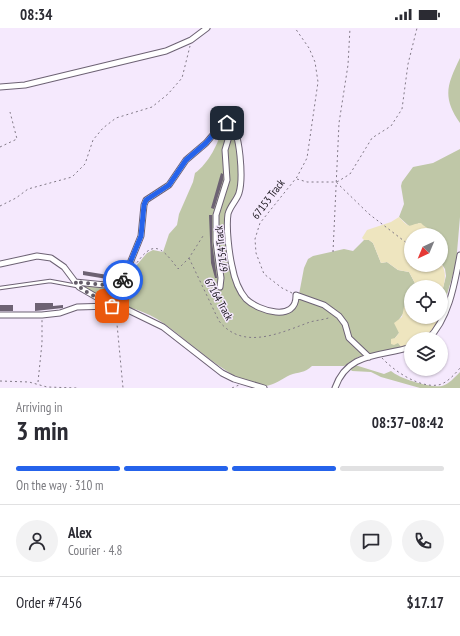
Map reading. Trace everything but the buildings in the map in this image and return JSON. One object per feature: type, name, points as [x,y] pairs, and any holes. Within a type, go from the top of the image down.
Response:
[{"type":"street","points":[[198,35],[201,28]]},
{"type":"street","points":[[0,87],[25,85],[49,80],[166,51],[191,40],[207,28]]},
{"type":"street","points":[[75,282],[115,286],[120,283],[124,278],[141,236],[144,205],[146,200],[169,185],[186,160],[206,143],[222,124],[229,123],[230,133],[225,150],[227,180],[216,215],[216,242],[221,281],[220,288]]},
{"type":"street","name":"67154 Track","points":[[229,123],[236,131],[239,143],[240,189],[229,211],[228,221],[232,266],[238,285],[245,298],[250,303],[270,311],[284,312],[291,309],[295,303],[296,295]]},
{"type":"street","points":[[434,332],[441,320],[454,283],[460,255]]},
{"type":"street","points":[[0,264],[37,256],[46,257],[60,263],[79,287],[112,306]]},
{"type":"street","points":[[296,295],[324,305],[336,314],[344,321],[347,336],[369,357]]},
{"type":"street","points":[[0,314],[42,316],[60,313],[77,307],[112,306],[128,310],[152,320],[173,334],[222,373],[234,379],[262,387]]},
{"type":"street","points":[[335,388],[351,364],[379,354],[404,349]]},
{"type":"lane","points":[[0,288],[54,281],[79,287]]},
{"type":"path","name":"67153 Track","points":[[295,28],[309,48],[315,62],[318,82],[307,158],[296,178],[260,223],[255,239],[256,253],[264,274],[282,288],[296,295]]},
{"type":"path","points":[[333,252],[339,123],[348,65],[350,28]]},
{"type":"path","points":[[296,178],[306,182],[336,182],[350,174],[372,138],[391,126],[402,109],[408,64],[417,28]]},
{"type":"path","points":[[0,206],[16,198],[28,189],[72,178],[85,164],[93,140],[103,128],[116,118],[152,107],[168,94],[182,78],[191,40]]},
{"type":"path","points":[[0,147],[17,139],[10,112]]},
{"type":"path","points":[[336,182],[369,214],[404,241]]},
{"type":"path","points":[[133,268],[146,251],[153,248],[166,252],[178,268],[189,258],[203,236]]},
{"type":"path","name":"67164 Track","points":[[189,258],[219,321],[241,337],[250,339],[269,337],[317,320],[329,318],[336,314]]},
{"type":"path","points":[[112,306],[117,324],[123,388]]},
{"type":"path","points":[[38,383],[42,343],[42,316]]},
{"type":"path","points":[[379,354],[402,376],[422,383],[438,385],[446,381],[460,368]]},
{"type":"path","points":[[0,381],[38,383],[47,386],[77,388]]},
{"type":"green space","points":[[460,58],[460,123],[451,106],[448,91],[452,76]]},
{"type":"green space","points":[[226,124],[231,126],[237,139],[239,188],[226,220],[232,272],[253,307],[274,315],[291,312],[297,305],[304,268],[308,259],[313,256],[344,249],[353,251],[364,240],[369,240],[373,243],[381,263],[387,262],[398,270],[409,272],[413,280],[404,280],[404,312],[398,321],[399,333],[395,338],[402,348],[358,357],[344,366],[312,366],[304,371],[290,375],[275,383],[265,386],[253,384],[225,370],[157,319],[143,312],[100,297],[82,286],[87,284],[118,287],[147,253],[153,250],[163,252],[169,234],[177,225],[179,214],[193,182],[195,173],[213,152],[219,139],[222,126]]},
{"type":"green space","points":[[460,149],[460,217],[456,264],[448,291],[448,280],[445,280],[445,272],[448,272],[448,228],[426,228],[419,223],[414,227],[409,226],[399,217],[404,204],[401,186],[402,182],[413,167],[433,163]]},
{"type":"green space","points":[[355,365],[384,374],[391,371],[408,380],[431,386],[442,386],[447,384],[460,372],[460,388],[420,388],[381,377],[371,372],[352,371],[350,369]]},
{"type":"sand","points":[[399,217],[410,226],[421,223],[427,228],[404,228],[404,271],[398,270],[387,262],[381,263],[373,243],[362,238],[367,230],[391,222]]},
{"type":"sand","points":[[409,272],[444,272],[445,275],[444,280],[413,280]]},
{"type":"sand","points":[[404,307],[404,324],[437,324],[431,332],[404,332],[404,347],[402,348],[398,343],[394,345],[391,344],[391,339],[395,338],[399,333],[394,323],[402,317]]},
{"type":"way so far","points":[[112,306],[93,294],[83,290],[75,282],[115,286],[123,280]]},
{"type":"route","points":[[123,280],[141,236],[144,202],[150,196],[162,191],[169,185],[186,160],[213,136],[219,126],[227,123]]}]
